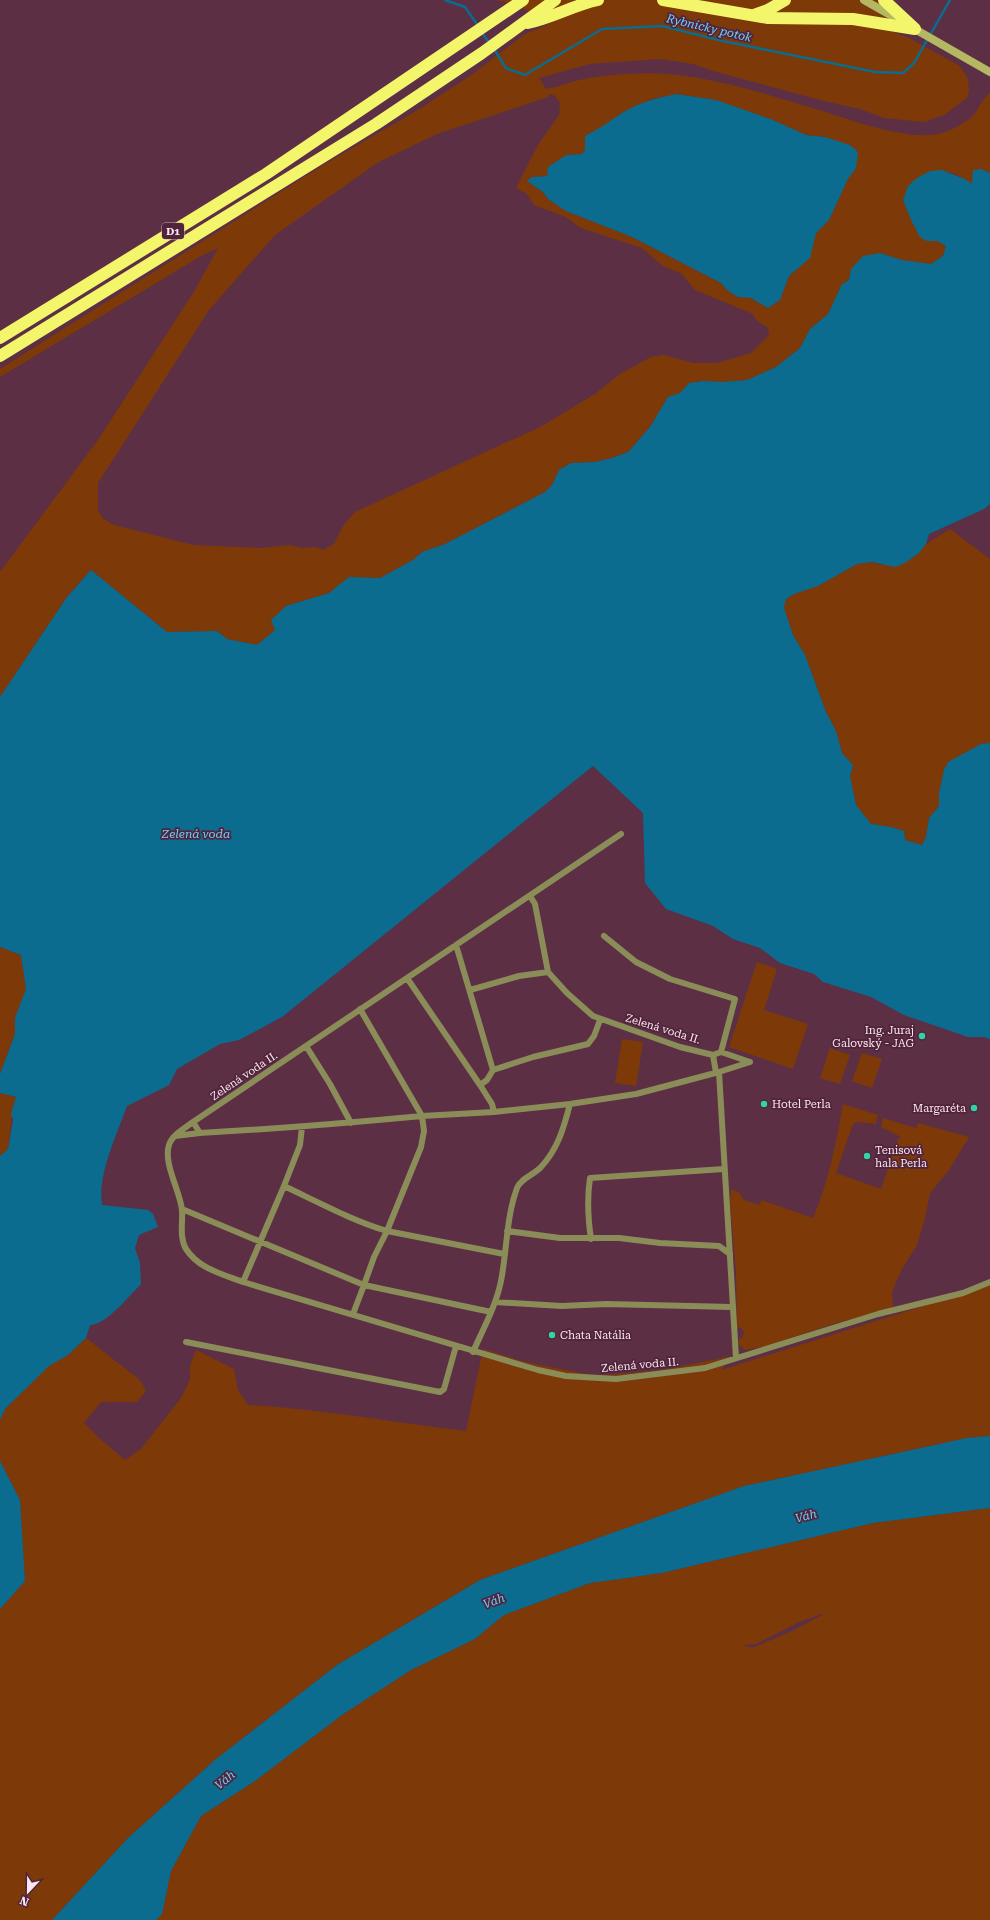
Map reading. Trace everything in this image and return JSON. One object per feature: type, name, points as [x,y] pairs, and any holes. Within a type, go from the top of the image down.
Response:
[{"type":"highway","name":"D1","points":[[0,338],[266,174],[523,0]]},
{"type":"highway","name":"D1","points":[[0,356],[376,124],[482,53],[555,0]]},
{"type":"highway","points":[[523,24],[541,21],[569,8],[598,0]]},
{"type":"highway","points":[[663,0],[768,18],[858,19],[915,30]]},
{"type":"highway","points":[[753,16],[768,10],[785,0]]},
{"type":"highway","points":[[884,0],[915,30]]},
{"type":"main road","points":[[864,0],[990,72]]},
{"type":"street","name":"Zelená voda II.","points":[[621,834],[193,1122],[175,1136],[169,1145],[168,1156],[182,1209],[182,1236],[187,1249],[209,1270],[243,1282],[353,1314],[473,1352],[538,1370],[566,1376],[593,1379],[616,1379],[705,1368],[878,1314],[963,1293],[990,1282]]},
{"type":"street","points":[[470,990],[519,976],[548,972],[535,904],[530,896]]},
{"type":"street","points":[[175,1136],[351,1123],[422,1116],[494,1112],[570,1104],[636,1094],[750,1062],[721,1052],[735,999],[670,979],[636,962],[604,936]]},
{"type":"street","points":[[456,945],[493,1070]]},
{"type":"street","name":"Zelená voda II.","points":[[548,972],[567,993],[600,1020],[680,1047],[713,1054],[721,1052]]},
{"type":"street","points":[[407,978],[480,1085],[492,1104],[494,1112]]},
{"type":"street","points":[[353,1314],[374,1257],[421,1147],[424,1131],[422,1116],[360,1010]]},
{"type":"street","points":[[480,1085],[487,1080],[493,1070],[534,1057],[588,1044],[594,1036],[600,1020]]},
{"type":"street","points":[[306,1046],[330,1084],[351,1123]]},
{"type":"street","points":[[713,1054],[722,1106],[724,1169],[736,1358]]},
{"type":"street","points":[[473,1352],[495,1302],[501,1280],[507,1231],[518,1185],[522,1180],[534,1174],[541,1168],[555,1148],[560,1138],[570,1104]]},
{"type":"street","points":[[193,1122],[200,1133]]},
{"type":"street","points":[[243,1282],[300,1145],[302,1126]]},
{"type":"street","points":[[591,1239],[588,1190],[590,1178],[724,1169]]},
{"type":"street","points":[[284,1186],[349,1217],[386,1231],[504,1254]]},
{"type":"street","points":[[182,1209],[364,1285],[490,1312]]},
{"type":"street","points":[[507,1231],[560,1238],[618,1238],[660,1243],[719,1246],[730,1254]]},
{"type":"street","points":[[719,1246],[729,1238]]},
{"type":"street","points":[[495,1302],[562,1306],[606,1304],[732,1307]]},
{"type":"street","points":[[186,1342],[440,1392],[444,1389],[456,1346]]},
{"type":"shaded area","points":[[494,0],[893,0],[891,31],[907,37],[960,66],[968,79],[969,91],[967,98],[944,115],[924,122],[884,118],[860,109],[824,101],[713,71],[693,64],[660,59],[590,64],[539,78],[546,89],[579,80],[613,75],[656,73],[685,76],[744,88],[884,130],[919,135],[934,135],[948,131],[962,124],[974,115],[983,100],[990,93],[990,173],[981,169],[972,184],[952,173],[939,171],[917,178],[927,241],[937,241],[946,246],[943,256],[931,264],[902,260],[880,253],[851,269],[849,280],[842,284],[828,314],[810,329],[800,348],[776,367],[747,380],[723,382],[703,381],[689,383],[680,393],[668,397],[650,427],[628,452],[595,462],[571,463],[559,470],[552,485],[545,492],[445,544],[422,552],[413,560],[380,578],[349,577],[329,593],[286,606],[275,630],[257,645],[227,639],[217,631],[167,632],[91,570],[67,597],[0,697],[0,572],[98,440],[195,290],[218,248],[201,256],[0,377],[0,369],[325,164],[416,111],[470,76],[525,34],[547,25],[550,20],[507,2]],"holes":[[[549,94],[554,95],[560,103],[559,115],[538,145],[516,188],[527,194],[534,205],[566,217],[579,227],[642,248],[663,266],[682,274],[695,290],[753,314],[756,320],[768,328],[769,335],[751,353],[717,363],[693,363],[664,355],[651,357],[620,374],[595,394],[542,426],[355,512],[343,526],[334,544],[323,550],[316,547],[301,548],[290,545],[260,548],[193,545],[114,525],[102,518],[98,509],[98,483],[209,310],[275,235],[377,163],[437,134],[548,97]],[[677,94],[715,100],[773,120],[806,135],[825,137],[856,168],[848,179],[829,220],[816,233],[809,258],[789,276],[780,300],[768,308],[751,298],[738,297],[728,291],[721,283],[632,237],[566,211],[548,199],[543,192],[527,181],[532,177],[547,176],[566,155],[582,154],[585,150],[585,136],[604,127],[623,112],[652,99]]]},
{"type":"shaded area","points":[[950,529],[990,559],[990,743],[981,744],[944,770],[939,793],[939,806],[929,818],[926,837],[922,845],[905,840],[904,831],[891,827],[871,824],[856,805],[850,776],[853,765],[842,753],[836,731],[826,712],[805,655],[793,635],[784,608],[786,599],[794,594],[818,586],[857,564],[872,562],[882,565],[919,553],[926,544]]},
{"type":"shaded area","points":[[0,947],[21,955],[26,989],[15,1018],[15,1034],[0,1074]]},
{"type":"shaded area","points":[[757,962],[777,969],[764,1010],[808,1024],[793,1069],[729,1047]]},
{"type":"shaded area","points":[[622,1039],[643,1042],[636,1086],[615,1083]]},
{"type":"shaded area","points":[[830,1048],[850,1055],[840,1084],[820,1078]]},
{"type":"shaded area","points":[[862,1053],[882,1059],[872,1088],[852,1081]]},
{"type":"shaded area","points":[[0,1093],[16,1097],[8,1149],[0,1156]]},
{"type":"shaded area","points":[[843,1104],[878,1115],[876,1124],[858,1122],[853,1124],[836,1173],[881,1189],[898,1139],[901,1137],[881,1127],[883,1118],[916,1128],[918,1123],[969,1137],[949,1170],[930,1193],[925,1218],[917,1245],[902,1269],[892,1292],[893,1308],[833,1324],[763,1347],[745,1350],[738,1344],[739,1339],[742,1338],[744,1332],[741,1328],[737,1327],[736,1271],[730,1202],[731,1189],[740,1193],[744,1200],[760,1205],[761,1200],[813,1218],[828,1176]]},
{"type":"shaded area","points":[[990,1285],[990,1436],[967,1438],[744,1486],[480,1580],[337,1665],[216,1759],[128,1838],[52,1920],[0,1920],[0,1609],[25,1581],[20,1500],[0,1461],[0,1420],[5,1409],[49,1366],[68,1355],[86,1338],[140,1380],[146,1391],[137,1402],[101,1402],[84,1423],[125,1460],[141,1449],[181,1398],[190,1380],[190,1366],[196,1350],[234,1369],[238,1390],[248,1405],[330,1413],[466,1431],[483,1349],[525,1362],[596,1376],[662,1370],[733,1356],[721,1370]]},
{"type":"shaded area","points":[[990,1508],[990,1920],[156,1920],[162,1914],[171,1871],[201,1816],[255,1781],[342,1715],[411,1670],[475,1639],[504,1615],[590,1583],[662,1573],[873,1523]],"holes":[[[828,1612],[792,1631],[752,1648],[743,1645],[756,1644],[799,1622]]]},
{"type":"water","points":[[676,94],[716,100],[773,120],[806,135],[825,137],[850,145],[858,152],[856,168],[848,179],[829,220],[816,233],[810,258],[789,276],[780,300],[768,308],[751,298],[738,297],[728,291],[721,283],[632,237],[566,211],[548,199],[543,192],[527,181],[532,177],[547,176],[548,167],[566,155],[582,154],[585,150],[585,136],[600,128],[628,109],[649,101]]},
{"type":"water","name":"Zelená voda","points":[[981,169],[990,173],[990,504],[984,509],[929,534],[926,544],[919,553],[905,563],[895,567],[872,562],[857,564],[818,586],[794,594],[786,599],[784,608],[793,635],[805,655],[826,712],[836,731],[842,753],[853,765],[850,776],[856,805],[871,824],[891,827],[904,831],[905,840],[922,845],[926,837],[929,818],[939,806],[939,793],[944,770],[948,762],[981,744],[990,743],[990,1039],[984,1037],[968,1037],[904,1015],[871,997],[823,982],[814,974],[780,963],[760,948],[733,939],[713,926],[666,909],[645,883],[643,813],[593,766],[282,1017],[239,1040],[220,1044],[177,1069],[169,1085],[127,1106],[105,1168],[101,1194],[102,1205],[148,1210],[153,1214],[158,1227],[139,1235],[135,1248],[140,1263],[141,1284],[110,1315],[96,1324],[90,1325],[86,1338],[68,1355],[49,1366],[5,1409],[0,1420],[0,1156],[8,1149],[13,1120],[11,1114],[16,1097],[0,1093],[0,1074],[15,1034],[15,1018],[26,989],[21,955],[0,947],[0,697],[67,597],[91,570],[167,632],[217,631],[227,639],[257,645],[275,630],[271,620],[286,606],[329,593],[349,577],[380,578],[413,560],[422,552],[445,544],[545,492],[552,485],[559,470],[571,463],[595,462],[628,452],[650,427],[668,397],[680,393],[689,383],[703,381],[723,382],[747,380],[776,367],[800,348],[810,329],[828,314],[842,284],[849,280],[851,269],[863,256],[880,253],[902,260],[931,264],[943,256],[946,246],[937,241],[927,241],[920,237],[912,222],[903,200],[908,186],[917,178],[930,171],[942,170],[965,179],[972,184],[973,170]]},
{"type":"water","name":"Váh","points":[[990,1436],[990,1508],[873,1523],[662,1573],[590,1583],[504,1615],[475,1639],[411,1670],[342,1715],[255,1781],[201,1816],[171,1871],[162,1914],[156,1920],[52,1920],[128,1838],[216,1759],[337,1665],[480,1580],[744,1486],[967,1438]]},
{"type":"water","points":[[0,1461],[20,1500],[25,1581],[0,1609]]},
{"type":"waterway","name":"Rybnícky potok","points":[[445,0],[465,7],[479,27]]},
{"type":"waterway","name":"Rybnícky potok","points":[[494,49],[506,68],[525,75],[602,29],[662,26],[723,41],[875,72],[903,73],[914,63],[950,0]]},
{"type":"waterway","name":"Rybnícky potok","points":[[482,33],[490,44]]},
{"type":"place","name":"Ing. Juraj Galovský - JAG","points":[[922,1036]]},
{"type":"place","name":"Hotel Perla","points":[[764,1104]]},
{"type":"place","name":"Margaréta","points":[[974,1108]]},
{"type":"place","name":"Tenisová hala Perla","points":[[867,1156]]},
{"type":"place","name":"Chata Natália","points":[[552,1335]]}]
